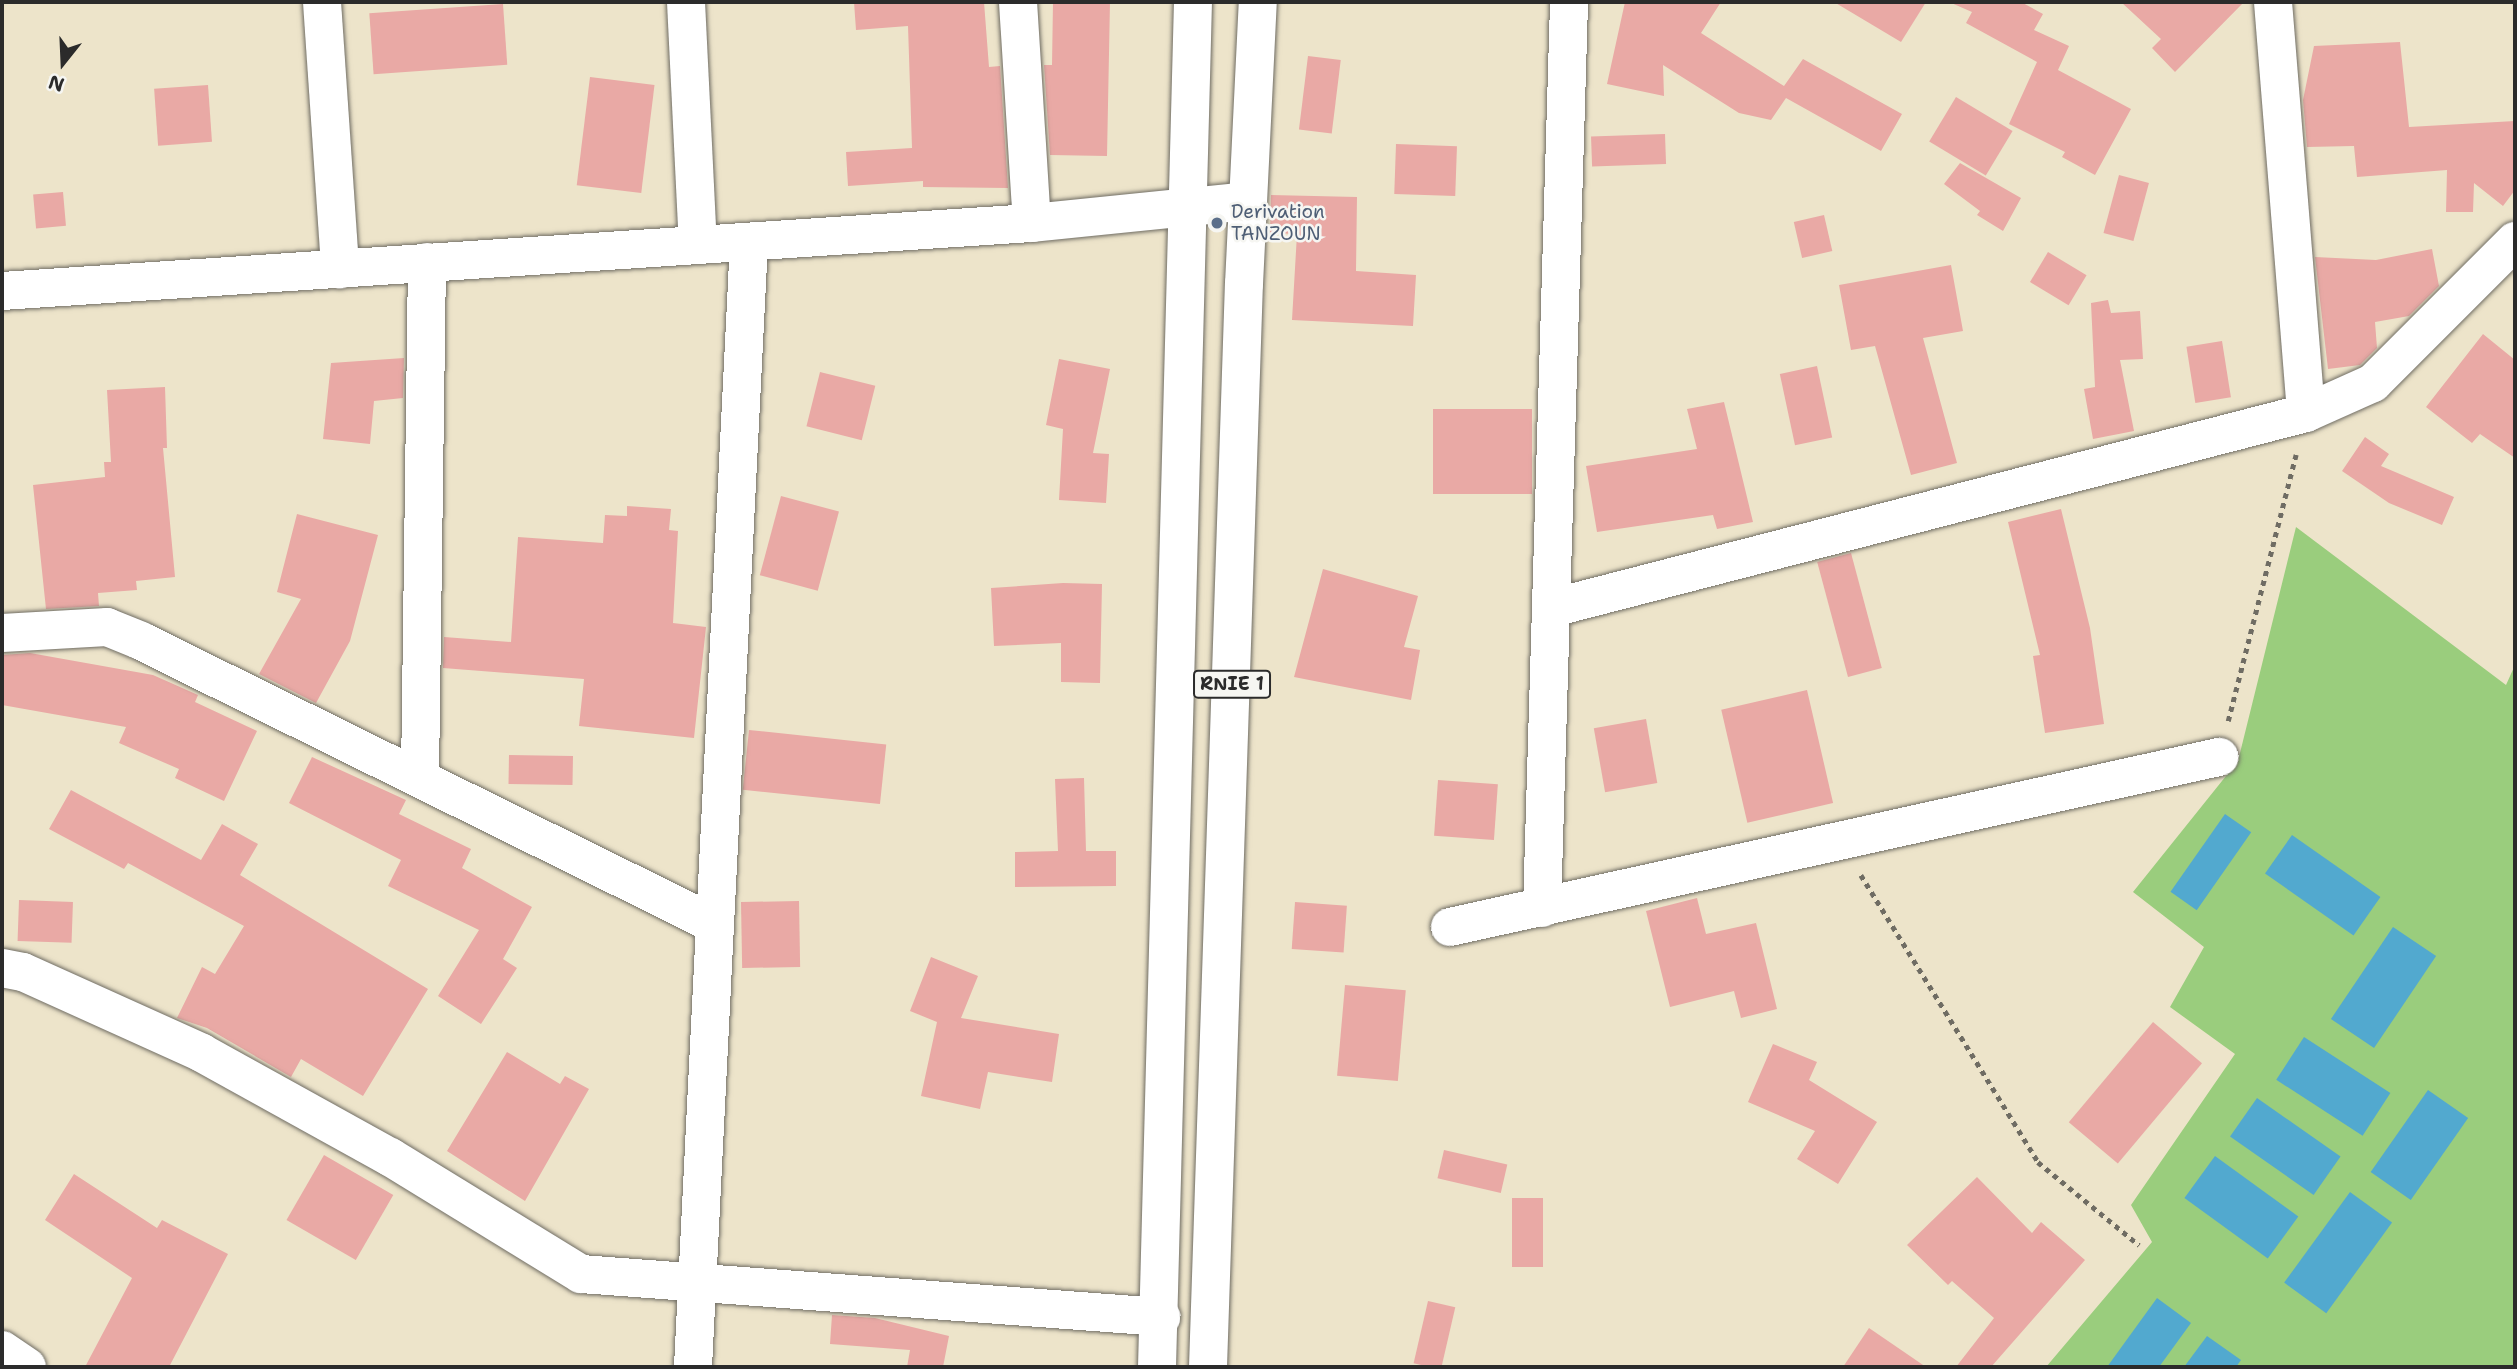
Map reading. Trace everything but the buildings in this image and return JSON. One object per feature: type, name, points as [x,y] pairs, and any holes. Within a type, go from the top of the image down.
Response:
[{"type":"main road","points":[[322,2],[340,269]]},
{"type":"main road","points":[[686,2],[698,245]]},
{"type":"main road","points":[[1018,2],[1032,223]]},
{"type":"main road","name":"RNIE 1","points":[[1157,1367],[1161,1317],[1193,2]]},
{"type":"main road","name":"RNIE 1","points":[[1208,1367],[1248,201],[1258,2]]},
{"type":"main road","points":[[1542,908],[1569,2]]},
{"type":"main road","points":[[2273,2],[2306,413]]},
{"type":"main road","points":[[2,291],[1032,223],[1248,201]]},
{"type":"main road","points":[[1552,608],[2306,413],[2373,383],[2515,241]]},
{"type":"main road","points":[[693,1367],[749,242]]},
{"type":"main road","points":[[420,776],[427,262]]},
{"type":"main road","points":[[2,633],[107,627],[420,776],[714,924]]},
{"type":"main road","points":[[1450,927],[2219,757]]},
{"type":"main road","points":[[2,968],[23,972],[202,1053],[390,1157],[581,1274],[1161,1317]]},
{"type":"main road","points":[[2,1350],[27,1367]]},
{"type":"path","points":[[2219,757],[2306,413]]},
{"type":"path","points":[[1840,841],[2038,1161],[2139,1245]]},
{"type":"green space","points":[[2296,527],[2506,685],[2515,665],[2515,1367],[2046,1367],[2152,1242],[2131,1205],[2235,1054],[2170,1007],[2204,947],[2133,892],[2238,761]]},
{"type":"water","points":[[2225,814],[2251,832],[2197,910],[2171,892]]},
{"type":"water","points":[[2292,835],[2380,897],[2354,935],[2265,874]]},
{"type":"water","points":[[2393,927],[2436,956],[2374,1048],[2331,1019]]},
{"type":"water","points":[[2304,1037],[2390,1093],[2363,1136],[2276,1080]]},
{"type":"water","points":[[2428,1090],[2468,1118],[2411,1200],[2371,1172]]},
{"type":"water","points":[[2257,1098],[2341,1157],[2314,1195],[2230,1137]]},
{"type":"water","points":[[2215,1156],[2298,1217],[2268,1259],[2184,1198]]},
{"type":"water","points":[[2350,1192],[2392,1223],[2326,1313],[2284,1283]]},
{"type":"water","points":[[2157,1298],[2191,1323],[2159,1367],[2107,1367]]},
{"type":"water","points":[[2207,1336],[2241,1360],[2236,1367],[2184,1367]]},
{"type":"place","name":"Derivation TANZOUN","points":[[1217,223]]}]
